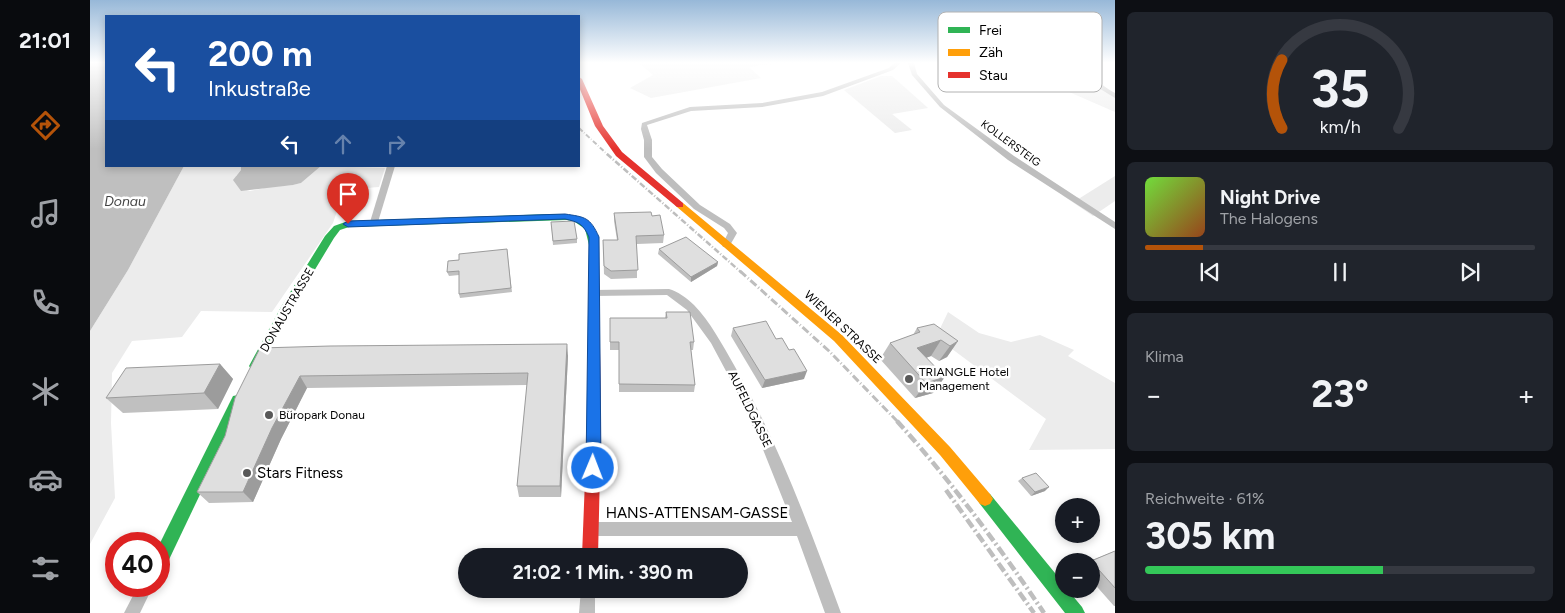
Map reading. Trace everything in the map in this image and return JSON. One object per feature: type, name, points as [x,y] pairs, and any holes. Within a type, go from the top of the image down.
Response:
[{"type":"street","name":"WIENER STRASSE","points":[[584,92],[599,126],[612,146],[634,168],[838,338],[888,388],[977,488],[1076,613]]},
{"type":"street","points":[[726,245],[733,233],[686,197],[683,192],[659,171],[648,157],[648,140],[644,124],[690,108],[762,105],[829,92]]},
{"type":"street","name":"KOLLERSTEIG","points":[[929,92],[942,106],[1011,158],[1115,226]]},
{"type":"street","points":[[374,222],[391,167]]},
{"type":"street","name":"DONAUSTRASSE","points":[[250,375],[285,310],[334,230],[348,224],[552,216],[581,219],[588,224],[593,234],[593,293]]},
{"type":"street","points":[[590,548],[594,420],[593,293]]},
{"type":"street","name":"AUFELDGASSE","points":[[593,293],[674,294],[684,299],[716,343],[746,399],[803,529],[834,613]]},
{"type":"street","points":[[170,540],[242,393]]},
{"type":"street","name":"HANS-ATTENSAM-GASSE","points":[[590,529],[803,529]]},
{"type":"street","points":[[132,613],[140,597]]},
{"type":"street","points":[[587,613],[588,598]]},
{"type":"shaded area","points":[[638,92],[686,92],[651,98]]},
{"type":"shaded area","points":[[846,92],[910,92],[928,108],[892,114],[912,130],[895,133]]},
{"type":"shaded area","points":[[1069,92],[1110,92],[1115,95],[1115,112]]},
{"type":"shaded area","points":[[183,167],[241,167],[236,176],[239,188],[250,191],[301,183],[320,167],[385,168],[379,187],[366,188],[364,194],[342,196],[333,223],[272,312],[201,311],[182,337],[132,341],[112,373],[111,423],[115,498],[90,544],[90,331],[128,270]]},
{"type":"shaded area","points":[[1115,176],[1115,201],[1093,216],[1062,195],[1080,198]]},
{"type":"shaded area","points":[[948,312],[979,333],[1011,342],[1040,335],[1074,350],[1068,356],[1115,383],[1115,449],[1029,450],[1046,419],[936,337]]},
{"type":"water","name":"Donau","points":[[90,92],[105,92],[105,167],[183,167],[128,270],[90,331]]},
{"type":"water","points":[[241,167],[320,167],[301,183],[241,191],[233,180],[241,170]]},
{"type":"building","points":[[651,212],[652,216],[660,215],[664,235],[636,236],[638,270],[611,271],[604,266],[603,240],[618,240],[614,213]]},
{"type":"building","points":[[574,221],[577,239],[553,241],[551,222]]},
{"type":"building","points":[[686,237],[718,262],[691,277],[659,249]]},
{"type":"building","points":[[507,249],[511,288],[459,294],[459,271],[447,272],[448,261],[459,260],[459,254]]},
{"type":"building","points":[[666,312],[690,312],[694,342],[690,342],[695,385],[619,384],[619,342],[610,342],[610,318],[667,318]]},
{"type":"building","points":[[766,321],[776,339],[782,338],[789,350],[794,349],[807,371],[765,380],[733,328]]},
{"type":"building","points":[[934,324],[958,341],[950,346],[941,340],[917,348],[945,377],[926,383],[890,343],[920,332],[917,328]]},
{"type":"building","name":"Büropark Donau","points":[[567,344],[560,486],[517,486],[528,373],[300,376],[272,428],[243,492],[197,492],[225,436],[235,398],[260,348]]},
{"type":"building","points":[[220,364],[204,393],[106,398],[126,368]]},
{"type":"building","points":[[1036,473],[1049,487],[1035,492],[1022,478]]},
{"type":"building","points":[[1115,551],[1115,588],[1100,571],[1100,557]]},
{"type":"railway","points":[[580,129],[608,155]]},
{"type":"railway","points":[[607,154],[742,273]]},
{"type":"railway","points":[[740,271],[829,351],[898,422]]},
{"type":"railway","points":[[897,421],[974,514],[1044,613]]},
{"type":"railway","points":[[946,490],[1034,613]]},
{"type":"traffic: fast","points":[[255,366],[285,310],[330,236],[337,228],[348,224],[567,217],[578,219],[590,229],[594,245],[594,268]]},
{"type":"traffic: fast","points":[[170,539],[238,400]]},
{"type":"traffic: fast","points":[[985,499],[1076,613]]},
{"type":"traffic: slow","points":[[680,205],[838,338],[945,451],[985,499]]},
{"type":"traffic: jam","points":[[584,92],[599,126],[619,154],[680,205]]},
{"type":"traffic: jam","points":[[590,548],[594,429],[594,268]]},
{"type":"place","name":"TRIANGLE Hotel Management","points":[[909,379]]},
{"type":"place","name":"Büropark Donau","points":[[269,415]]},
{"type":"place","name":"Stars Fitness","points":[[247,473]]},
{"type":"route","points":[[348,224],[565,216],[581,219],[586,222],[594,237],[593,468]]}]
